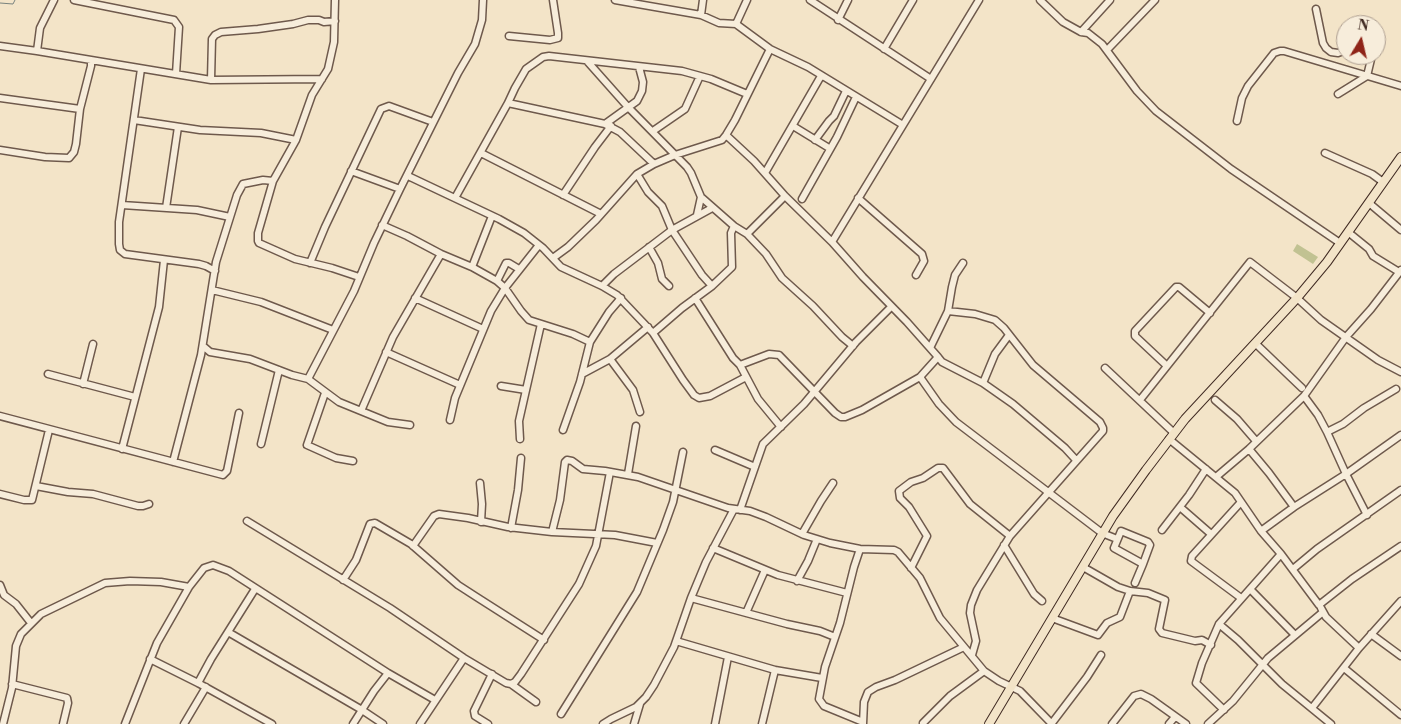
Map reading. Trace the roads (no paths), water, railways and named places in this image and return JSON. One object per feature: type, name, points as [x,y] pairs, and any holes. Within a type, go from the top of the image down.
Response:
[{"type":"main road","points":[[989,724],[1102,533],[1171,436],[1297,298],[1340,243],[1401,157]]},
{"type":"street","points":[[37,51],[40,28],[54,0]]},
{"type":"street","points":[[74,0],[174,20],[179,27],[176,74]]},
{"type":"street","points":[[335,0],[334,42],[331,59],[326,74],[312,95],[296,140],[273,181],[258,233],[258,241],[262,246],[310,264],[332,268],[359,277]]},
{"type":"street","points":[[308,379],[334,330],[433,122],[475,44],[482,20],[483,0]]},
{"type":"street","points":[[509,36],[550,40],[558,38],[553,0]]},
{"type":"street","points":[[615,0],[654,4],[701,15],[719,22],[736,24],[770,49],[790,58],[903,125]]},
{"type":"street","points":[[701,15],[703,0]]},
{"type":"street","points":[[736,24],[746,0]]},
{"type":"street","points":[[810,0],[931,79]]},
{"type":"street","points":[[838,20],[848,0]]},
{"type":"street","points":[[884,49],[913,0]]},
{"type":"street","points":[[832,242],[979,0]]},
{"type":"street","points":[[1040,0],[1063,22],[1093,37],[1107,50],[1137,91],[1156,111],[1231,169],[1340,243]]},
{"type":"street","points":[[1081,32],[1110,0]]},
{"type":"street","points":[[1107,50],[1155,0]]},
{"type":"street","points":[[1316,9],[1323,44],[1328,51],[1336,53]]},
{"type":"street","points":[[211,80],[212,40],[215,35],[221,32],[258,29],[308,20],[335,21]]},
{"type":"street","points":[[0,46],[211,80],[322,79]]},
{"type":"street","points":[[553,258],[568,247],[638,174],[654,164],[675,155],[722,140],[770,49]]},
{"type":"street","points":[[1237,121],[1242,98],[1248,86],[1274,53],[1284,51],[1401,86]]},
{"type":"street","points":[[1325,63],[1328,51]]},
{"type":"street","points":[[455,198],[508,103],[514,88],[526,69],[543,57],[549,56],[676,70],[711,79],[747,94]]},
{"type":"street","points":[[0,152],[69,158],[74,152],[76,144],[80,109],[91,60]]},
{"type":"street","points":[[588,61],[691,173],[701,197],[734,226],[747,234],[766,254],[782,278],[853,346]]},
{"type":"street","points":[[1338,94],[1367,76],[1370,65]]},
{"type":"street","points":[[563,195],[608,125],[637,101],[642,90],[642,74],[639,66]]},
{"type":"street","points":[[141,69],[122,205],[119,244],[122,252],[206,266],[214,271]]},
{"type":"street","points":[[653,131],[685,109],[700,76]]},
{"type":"street","points":[[765,173],[821,76]]},
{"type":"street","points":[[815,140],[834,116],[846,91]]},
{"type":"street","points":[[802,199],[845,122],[856,97]]},
{"type":"street","points":[[0,98],[80,109]]},
{"type":"street","points":[[508,103],[608,125],[632,142],[654,164]]},
{"type":"street","points":[[310,264],[351,170],[383,107],[389,106],[433,122]]},
{"type":"street","points":[[834,116],[845,122]]},
{"type":"street","points":[[134,120],[221,132],[261,133],[296,140]]},
{"type":"street","points":[[793,126],[829,148]]},
{"type":"street","points":[[166,208],[178,127]]},
{"type":"street","points":[[726,135],[832,242],[942,362],[984,383],[1031,418],[1066,448],[1076,460]]},
{"type":"street","points":[[481,152],[601,214]]},
{"type":"street","points":[[1325,154],[1372,174],[1383,182]]},
{"type":"street","points":[[351,170],[400,189]]},
{"type":"street","points":[[638,174],[648,192],[662,206],[672,230],[702,275],[712,286]]},
{"type":"street","points":[[408,176],[524,233],[568,272],[602,286],[621,298],[651,330],[683,380],[699,398],[710,396],[746,377]]},
{"type":"street","points":[[173,462],[203,346],[216,262],[237,195],[243,184],[263,180],[273,181]]},
{"type":"street","points":[[747,234],[785,196]]},
{"type":"street","points":[[697,216],[701,197]]},
{"type":"street","points":[[858,198],[922,254],[924,262],[916,275]]},
{"type":"street","points":[[1369,203],[1401,230]]},
{"type":"street","points":[[122,205],[212,212],[230,216]]},
{"type":"street","points":[[602,286],[614,274],[672,230],[712,208]]},
{"type":"street","points":[[472,267],[492,216]]},
{"type":"street","points":[[382,226],[408,236],[497,281],[505,288],[529,320],[573,334],[590,342]]},
{"type":"street","points":[[582,374],[610,359],[712,286],[732,268],[731,233],[734,226]]},
{"type":"street","points":[[1216,477],[1249,449],[1304,396],[1346,337],[1371,309],[1400,271],[1373,256],[1369,250],[1348,232]]},
{"type":"street","points":[[450,420],[460,386],[483,329],[505,288],[539,245]]},
{"type":"street","points":[[649,247],[658,263],[662,279],[669,286]]},
{"type":"street","points":[[361,411],[386,352],[414,298],[441,254]]},
{"type":"street","points":[[122,449],[159,307],[164,260]]},
{"type":"street","points":[[206,266],[216,262]]},
{"type":"street","points":[[1140,400],[1250,262],[1297,298],[1312,313],[1378,360],[1401,372]]},
{"type":"street","points":[[497,281],[506,263],[520,268]]},
{"type":"street","points":[[930,348],[948,311],[955,275],[963,263]]},
{"type":"street","points":[[1167,366],[1135,336],[1134,331],[1178,287],[1210,313]]},
{"type":"street","points":[[212,290],[261,302],[334,330]]},
{"type":"street","points":[[414,298],[483,329]]},
{"type":"street","points":[[563,430],[582,374],[590,342],[609,312],[621,298]]},
{"type":"street","points":[[695,298],[733,358],[740,365],[758,399],[781,427]]},
{"type":"street","points":[[603,724],[636,707],[654,685],[676,641],[691,598],[713,548],[737,509],[764,444],[814,392],[853,346],[892,307]]},
{"type":"street","points":[[948,311],[975,314],[995,320],[1033,365],[1103,425],[1103,431],[1010,536],[977,590],[971,605],[970,619],[976,641],[972,655]]},
{"type":"street","points":[[520,439],[519,421],[541,324]]},
{"type":"street","points":[[984,383],[996,354],[1009,335]]},
{"type":"street","points":[[1255,343],[1302,388]]},
{"type":"street","points":[[84,384],[93,344]]},
{"type":"street","points":[[203,346],[210,352]]},
{"type":"street","points":[[201,355],[210,352],[250,359],[308,379],[339,402],[388,422],[410,425]]},
{"type":"street","points":[[386,352],[460,386]]},
{"type":"street","points":[[740,365],[769,354],[779,355],[834,414],[845,417],[862,410],[920,377],[938,358]]},
{"type":"street","points":[[610,359],[633,390],[640,412]]},
{"type":"street","points":[[1105,368],[1140,400],[1171,436],[1235,493],[1261,531],[1281,554],[1323,612],[1359,648]]},
{"type":"street","points":[[261,444],[279,370]]},
{"type":"street","points":[[48,374],[136,397]]},
{"type":"street","points":[[920,377],[939,404],[956,422],[1102,533],[1117,539]]},
{"type":"street","points":[[501,386],[526,390]]},
{"type":"street","points":[[1327,432],[1343,424],[1364,408],[1396,389]]},
{"type":"street","points":[[325,392],[307,445],[336,458],[353,461]]},
{"type":"street","points":[[1304,396],[1318,415],[1367,515]]},
{"type":"street","points":[[1215,400],[1237,419],[1256,442]]},
{"type":"street","points":[[0,416],[219,475],[225,474],[228,471],[239,413]]},
{"type":"street","points":[[628,474],[636,426]]},
{"type":"street","points":[[0,494],[29,501],[34,497],[49,430]]},
{"type":"street","points":[[1261,531],[1401,435]]},
{"type":"street","points":[[1249,449],[1294,508]]},
{"type":"street","points":[[715,450],[756,467]]},
{"type":"street","points":[[561,714],[632,602],[673,502],[683,452]]},
{"type":"street","points":[[511,528],[518,490],[521,458]]},
{"type":"street","points":[[552,532],[566,461],[572,461],[583,469],[628,474],[766,517],[817,539],[860,549],[894,550],[898,552],[925,584],[940,618],[984,670],[1020,691],[1052,724],[1088,676],[1101,655]]},
{"type":"street","points":[[911,568],[927,536],[910,507],[900,498],[899,491],[911,482],[923,478],[938,468],[943,468],[970,504],[1010,536]]},
{"type":"street","points":[[1162,530],[1206,469]]},
{"type":"street","points":[[511,684],[516,682],[522,674],[579,584],[596,546],[610,472]]},
{"type":"street","points":[[480,483],[481,522]]},
{"type":"street","points":[[802,534],[820,501],[833,483]]},
{"type":"street","points":[[36,486],[93,494],[138,506],[149,504]]},
{"type":"street","points":[[1292,569],[1317,549],[1401,490]]},
{"type":"street","points":[[1241,502],[1192,556],[1191,561],[1241,598]]},
{"type":"street","points":[[1180,507],[1211,534]]},
{"type":"street","points":[[413,546],[436,514],[511,528],[615,535],[657,543]]},
{"type":"street","points":[[247,521],[390,608],[464,658],[506,683],[511,684],[536,702]]},
{"type":"street","points":[[343,580],[356,560],[372,523],[375,523],[413,546],[458,584],[544,640]]},
{"type":"street","points":[[1135,583],[1143,564],[1150,545],[1148,542],[1122,530],[1114,546],[1115,549],[1143,564]]},
{"type":"street","points":[[797,581],[817,539]]},
{"type":"street","points":[[1004,545],[1034,594],[1042,601]]},
{"type":"street","points":[[1319,605],[1352,579],[1401,546]]},
{"type":"street","points":[[713,548],[797,581],[847,593]]},
{"type":"street","points":[[860,549],[822,678],[819,699],[824,706],[863,723],[864,702],[868,692],[964,647]]},
{"type":"street","points":[[1224,710],[1196,683],[1202,664],[1218,624],[1281,554]]},
{"type":"street","points":[[125,724],[157,643],[189,587],[204,568],[213,564],[229,571],[388,673],[435,700]]},
{"type":"street","points":[[1083,567],[1130,592],[1148,593],[1165,600],[1159,629],[1162,634],[1195,642],[1202,640],[1211,645]]},
{"type":"street","points":[[746,613],[765,570]]},
{"type":"street","points":[[4,724],[12,684],[16,646],[21,634],[41,614],[105,583],[130,581],[160,582],[189,587]]},
{"type":"street","points":[[0,585],[4,595],[16,604],[31,623]]},
{"type":"street","points":[[198,683],[255,589]]},
{"type":"street","points":[[1250,589],[1295,635]]},
{"type":"street","points":[[1052,618],[1098,635],[1107,623],[1120,617],[1130,592]]},
{"type":"street","points":[[691,598],[820,631],[835,637]]},
{"type":"street","points":[[1312,708],[1359,648],[1401,601]]},
{"type":"street","points":[[1208,724],[1224,710],[1268,658],[1323,612]]},
{"type":"street","points":[[1218,624],[1238,640],[1282,684],[1331,724]]},
{"type":"street","points":[[228,632],[383,724]]},
{"type":"street","points":[[1371,634],[1401,656]]},
{"type":"street","points":[[676,641],[775,670],[822,678]]},
{"type":"street","points":[[715,724],[728,657]]},
{"type":"street","points":[[420,724],[464,658]]},
{"type":"street","points":[[150,659],[206,687],[269,723]]},
{"type":"street","points":[[1344,668],[1401,715]]},
{"type":"street","points":[[762,724],[775,670]]},
{"type":"street","points":[[923,723],[950,696],[984,670]]},
{"type":"street","points":[[353,724],[388,673]]},
{"type":"street","points":[[488,724],[475,716],[474,711],[492,674]]},
{"type":"street","points":[[12,684],[67,698],[68,703],[63,724]]},
{"type":"street","points":[[184,724],[206,687]]},
{"type":"street","points":[[1112,724],[1130,699],[1137,694],[1151,699],[1186,724]]},
{"type":"street","points":[[634,724],[640,703]]},
{"type":"street","points":[[1169,724],[1175,717]]},
{"type":"waterway","points":[[0,3],[13,4],[15,0]]}]
